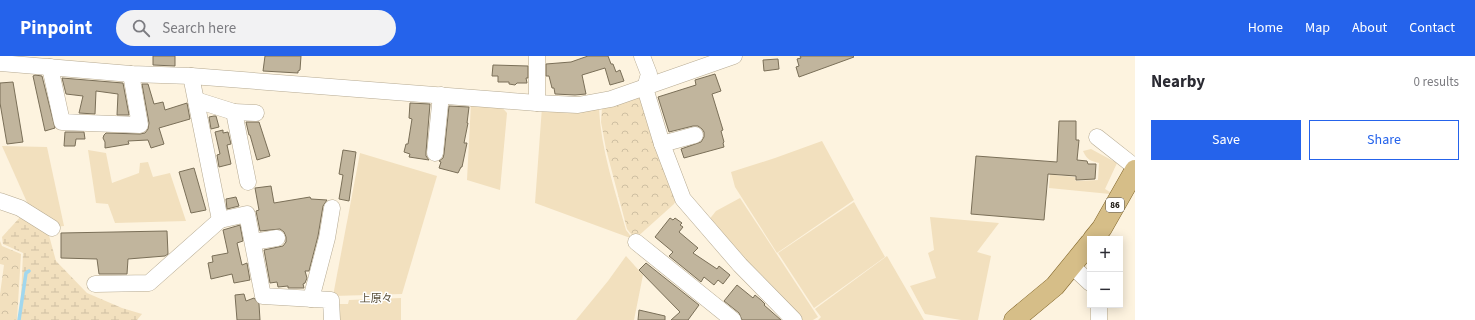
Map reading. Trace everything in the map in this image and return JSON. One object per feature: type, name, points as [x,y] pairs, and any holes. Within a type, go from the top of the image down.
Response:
[{"type":"main road","name":"86","points":[[1095,236],[1102,228],[1135,168]]},
{"type":"main road","points":[[1014,320],[1055,286],[1087,247]]},
{"type":"street","points":[[536,103],[537,56]]},
{"type":"street","points":[[642,56],[649,74],[645,88],[662,144],[683,199],[740,265],[794,320]]},
{"type":"street","points":[[0,63],[131,74],[191,76],[536,103],[578,104],[611,99],[734,56]]},
{"type":"street","points":[[50,67],[62,122],[140,125],[131,74]]},
{"type":"street","points":[[191,76],[220,220]]},
{"type":"street","points":[[435,153],[440,95]]},
{"type":"street","points":[[196,100],[234,112],[256,113]]},
{"type":"street","points":[[234,112],[248,182]]},
{"type":"street","points":[[662,144],[695,135]]},
{"type":"street","points":[[1097,137],[1135,168]]},
{"type":"street","points":[[0,201],[20,208],[52,228]]},
{"type":"street","points":[[311,299],[327,238],[332,208]]},
{"type":"street","points":[[95,284],[149,283],[220,220],[247,214],[263,296],[331,300],[332,320]]},
{"type":"street","points":[[253,242],[278,238]]},
{"type":"street","points":[[636,242],[733,320]]},
{"type":"street","points":[[1072,266],[1087,281]]},
{"type":"street","points":[[1099,308],[1099,320]]},
{"type":"green space","points":[[643,94],[678,196],[674,204],[635,239],[627,229],[606,149],[601,122],[602,107]]},
{"type":"green space","points":[[471,103],[499,104],[507,113],[500,190],[467,180]]},
{"type":"green space","points":[[542,107],[599,109],[600,124],[609,170],[626,230],[633,239],[535,203]]},
{"type":"green space","points":[[822,141],[854,200],[777,253],[735,187],[731,172]]},
{"type":"green space","points":[[2,146],[47,147],[64,226],[55,227],[30,209]]},
{"type":"green space","points":[[1091,149],[1117,163],[1105,189],[1110,192],[1110,194],[1049,188],[1051,162],[1056,162],[1055,175],[1075,177],[1076,181],[1098,180],[1099,163],[1090,160],[1083,151]]},
{"type":"green space","points":[[88,150],[106,153],[112,183],[139,173],[140,163],[148,162],[153,177],[170,173],[186,221],[115,223],[108,204],[96,203]]},
{"type":"green space","points":[[360,153],[437,176],[402,294],[333,296]]},
{"type":"green space","points":[[740,198],[818,317],[813,320],[801,320],[708,221],[716,211]]},
{"type":"green space","points":[[854,202],[885,257],[814,308],[778,253]]},
{"type":"green space","points":[[22,215],[47,228],[56,261],[87,293],[122,308],[142,314],[137,320],[20,320],[23,253],[3,244],[2,237]]},
{"type":"green space","points":[[930,217],[999,223],[977,252],[991,256],[978,320],[961,320],[925,314],[910,286],[936,278],[928,253],[934,250]]},
{"type":"green space","points":[[0,241],[2,246],[21,254],[17,320],[0,320],[0,294],[4,265],[0,264]]},
{"type":"green space","points":[[626,256],[643,275],[634,320],[576,320],[608,281]]},
{"type":"green space","points":[[887,256],[924,320],[818,320],[821,317],[815,309]]},
{"type":"green space","points":[[401,298],[401,320],[335,320],[335,304],[348,304],[349,300]]},
{"type":"building","points":[[153,56],[175,56],[175,66],[153,65]]},
{"type":"building","points":[[265,56],[301,56],[300,70],[298,73],[263,71]]},
{"type":"building","points":[[588,56],[608,56],[616,72],[620,70],[624,81],[610,85],[605,68],[582,75],[586,94],[555,94],[549,76],[546,76],[546,64],[571,62]]},
{"type":"building","points":[[800,56],[854,57],[799,77],[796,67],[799,66],[797,59],[801,58]]},
{"type":"building","points":[[778,59],[779,69],[764,71],[763,60]]},
{"type":"building","points":[[493,65],[528,66],[528,78],[526,78],[527,83],[517,83],[515,85],[509,84],[509,82],[498,82],[498,76],[492,76]]},
{"type":"building","points":[[715,74],[721,91],[712,94],[723,130],[721,131],[724,147],[684,158],[681,149],[701,142],[704,137],[704,132],[698,126],[693,126],[669,132],[658,97],[696,85],[695,80]]},
{"type":"building","points":[[33,76],[42,76],[55,128],[45,131]]},
{"type":"building","points":[[62,78],[123,83],[129,115],[117,115],[118,94],[96,91],[95,114],[79,113],[83,96],[66,94]]},
{"type":"building","points":[[13,82],[23,142],[7,144],[0,103],[0,83]]},
{"type":"building","points":[[142,84],[148,84],[154,104],[163,102],[165,110],[187,103],[190,119],[159,128],[164,144],[151,148],[148,140],[128,141],[129,144],[105,148],[103,138],[106,133],[140,134],[145,133],[148,129],[149,123]]},
{"type":"building","points":[[410,103],[430,104],[426,152],[426,156],[429,160],[409,157],[410,154],[404,152],[406,144],[408,144],[412,119],[409,118]]},
{"type":"building","points":[[449,106],[469,107],[468,123],[464,143],[467,143],[462,167],[458,173],[439,168],[441,162],[439,161],[443,158],[444,154]]},
{"type":"building","points":[[216,116],[219,127],[211,129],[209,117]]},
{"type":"building","points":[[1059,121],[1076,121],[1076,140],[1079,140],[1077,160],[1087,161],[1088,164],[1096,164],[1095,179],[1076,180],[1076,176],[1048,174],[1044,220],[971,214],[976,156],[1057,162]]},
{"type":"building","points":[[246,122],[259,122],[270,156],[257,160]]},
{"type":"building","points":[[223,130],[223,133],[228,132],[231,144],[227,145],[231,164],[219,167],[217,155],[220,154],[215,132]]},
{"type":"building","points":[[65,132],[84,132],[85,139],[76,139],[75,146],[64,146]]},
{"type":"building","points":[[343,150],[356,152],[349,201],[339,199],[343,175],[339,174]]},
{"type":"building","points":[[194,168],[206,210],[191,213],[179,172]]},
{"type":"building","points":[[271,186],[274,203],[310,197],[311,199],[327,200],[323,206],[318,236],[309,271],[305,271],[307,278],[303,284],[304,288],[288,288],[288,286],[278,287],[277,282],[270,283],[264,250],[283,246],[286,242],[286,237],[284,232],[280,229],[260,231],[256,211],[259,210],[255,188]]},
{"type":"building","points":[[236,197],[239,206],[227,209],[226,199]]},
{"type":"building","points":[[670,218],[673,220],[675,218],[682,223],[680,225],[683,227],[679,232],[698,248],[693,253],[717,269],[719,266],[730,275],[723,284],[718,280],[714,285],[704,277],[701,282],[669,256],[673,252],[655,237]]},
{"type":"building","points":[[240,225],[243,241],[237,243],[242,265],[247,263],[250,280],[234,283],[232,274],[211,279],[208,263],[213,262],[212,256],[228,253],[223,230]]},
{"type":"building","points":[[167,231],[168,254],[165,256],[128,259],[127,274],[99,274],[97,259],[61,258],[61,233]]},
{"type":"building","points":[[646,263],[699,305],[688,320],[671,320],[680,312],[639,270]]},
{"type":"building","points":[[737,285],[753,298],[755,295],[781,320],[742,320],[739,313],[724,301]]},
{"type":"building","points":[[244,294],[246,301],[254,298],[259,304],[260,320],[237,320],[235,295]]},
{"type":"building","points":[[639,310],[665,316],[665,320],[638,320]]},
{"type":"waterway","points":[[19,320],[26,273],[29,271]]},
{"type":"district","name":"上原々","points":[[376,298]]}]
